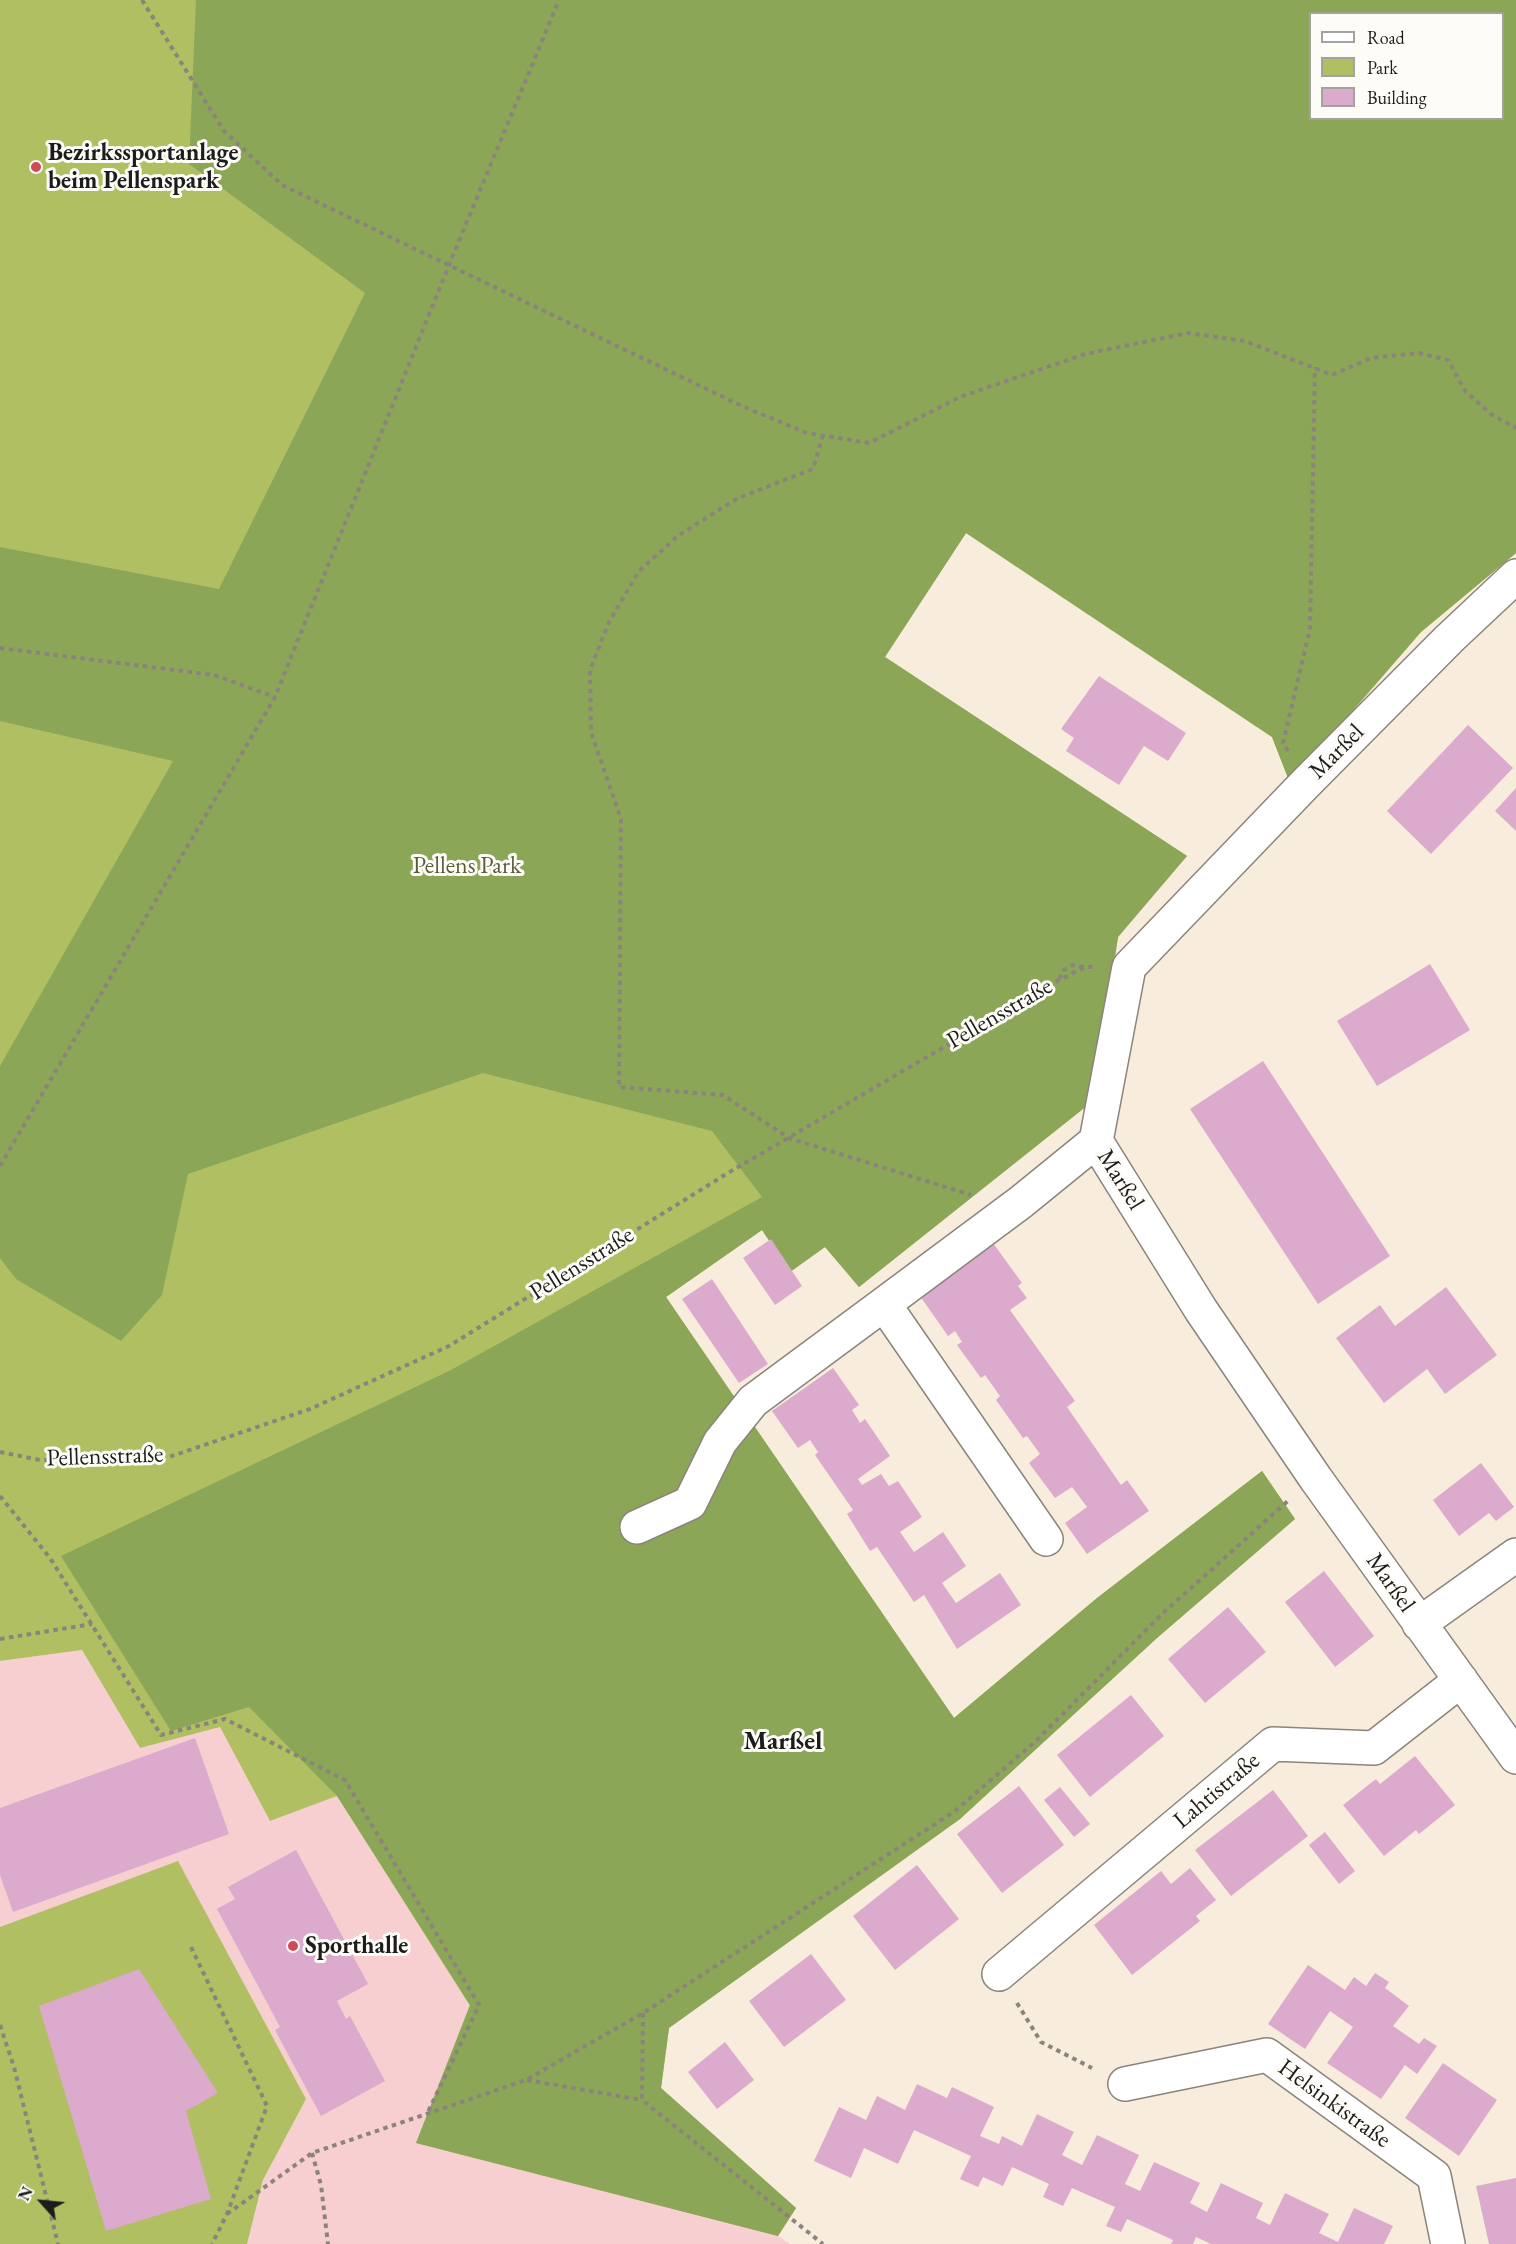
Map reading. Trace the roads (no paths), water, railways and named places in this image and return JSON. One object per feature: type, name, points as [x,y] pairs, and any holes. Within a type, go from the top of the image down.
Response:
[{"type":"street","name":"Marßel","points":[[1516,576],[1449,639],[1306,783],[1130,968],[1096,1141],[1201,1310],[1316,1479],[1516,1757]]},
{"type":"street","points":[[637,1527],[690,1503],[720,1442],[753,1401],[1013,1208],[1096,1141]]},
{"type":"street","points":[[884,1304],[1046,1539]]},
{"type":"street","points":[[1419,1624],[1516,1555]]},
{"type":"street","name":"Lahtistraße","points":[[999,1974],[1273,1744],[1374,1748],[1461,1680]]},
{"type":"street","name":"Helsinkistraße","points":[[1125,2084],[1267,2055],[1434,2176],[1448,2244]]},
{"type":"place","name":"Bezirkssportanlage beim Pellenspark","points":[[36,167]]},
{"type":"place","name":"Sporthalle","points":[[293,1946]]},
{"type":"district","name":"Marßel","points":[[783,1742]]},
{"type":"park label","name":"Pellens Park","points":[[467,866]]}]
